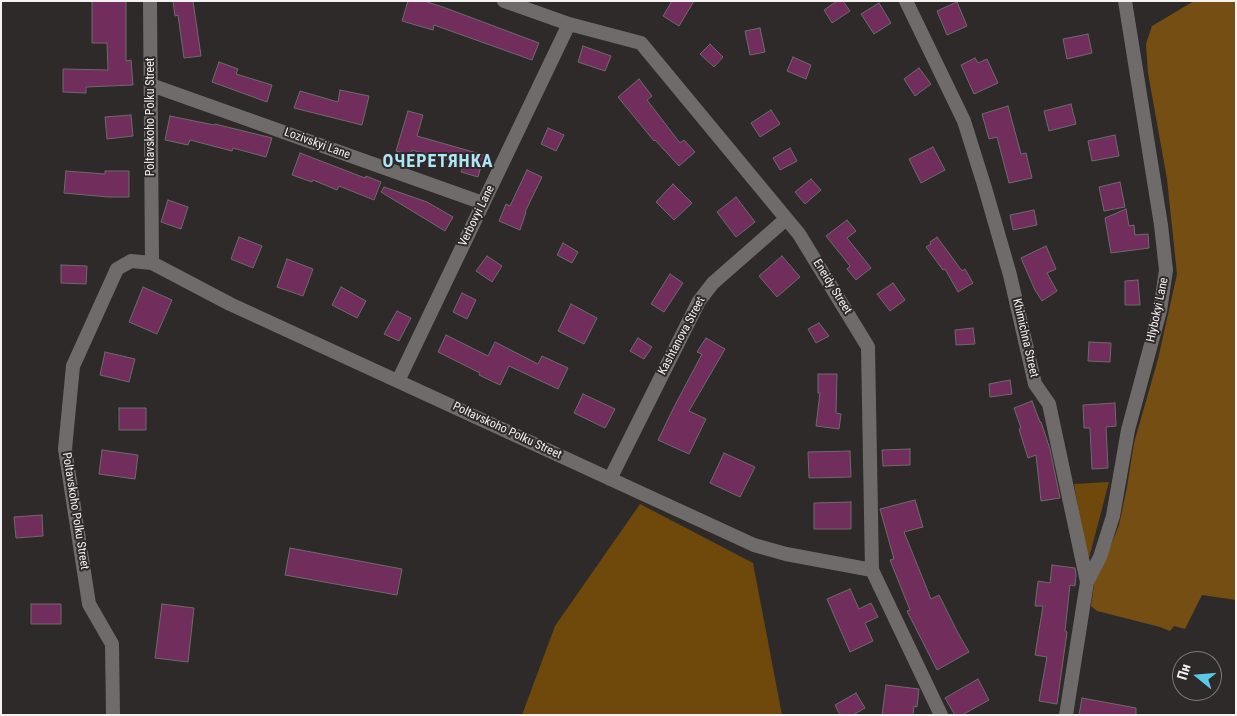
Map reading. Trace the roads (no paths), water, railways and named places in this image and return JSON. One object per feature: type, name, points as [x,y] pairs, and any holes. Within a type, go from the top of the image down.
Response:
[{"type":"street","name":"Poltavskoho Polku Street","points":[[150,1],[152,262]]},
{"type":"street","name":"Eneidy Street","points":[[504,1],[569,24],[641,43],[799,234],[868,347],[872,570],[941,715]]},
{"type":"street","name":"Khimichna Street","points":[[906,1],[964,121],[1010,275],[1035,384],[1050,404],[1088,582],[1066,715]]},
{"type":"street","name":"Hlybokyi Lane","points":[[1088,582],[1100,557],[1113,516],[1128,430],[1160,311],[1166,270],[1162,225],[1125,1]]},
{"type":"street","name":"Verbovyi Lane","points":[[398,381],[569,24]]},
{"type":"street","name":"Lozivskyi Lane","points":[[150,85],[483,203]]},
{"type":"street","name":"Kashtanova Street","points":[[610,478],[699,300],[714,283],[786,219]]},
{"type":"street","name":"Poltavskoho Polku Street","points":[[113,715],[112,644],[89,604],[65,449],[73,366],[117,269],[130,261],[152,262],[230,304],[754,545],[786,554],[872,570]]},
{"type":"district","name":"ОЧЕРЕТЯНКА","points":[[438,162]]}]
